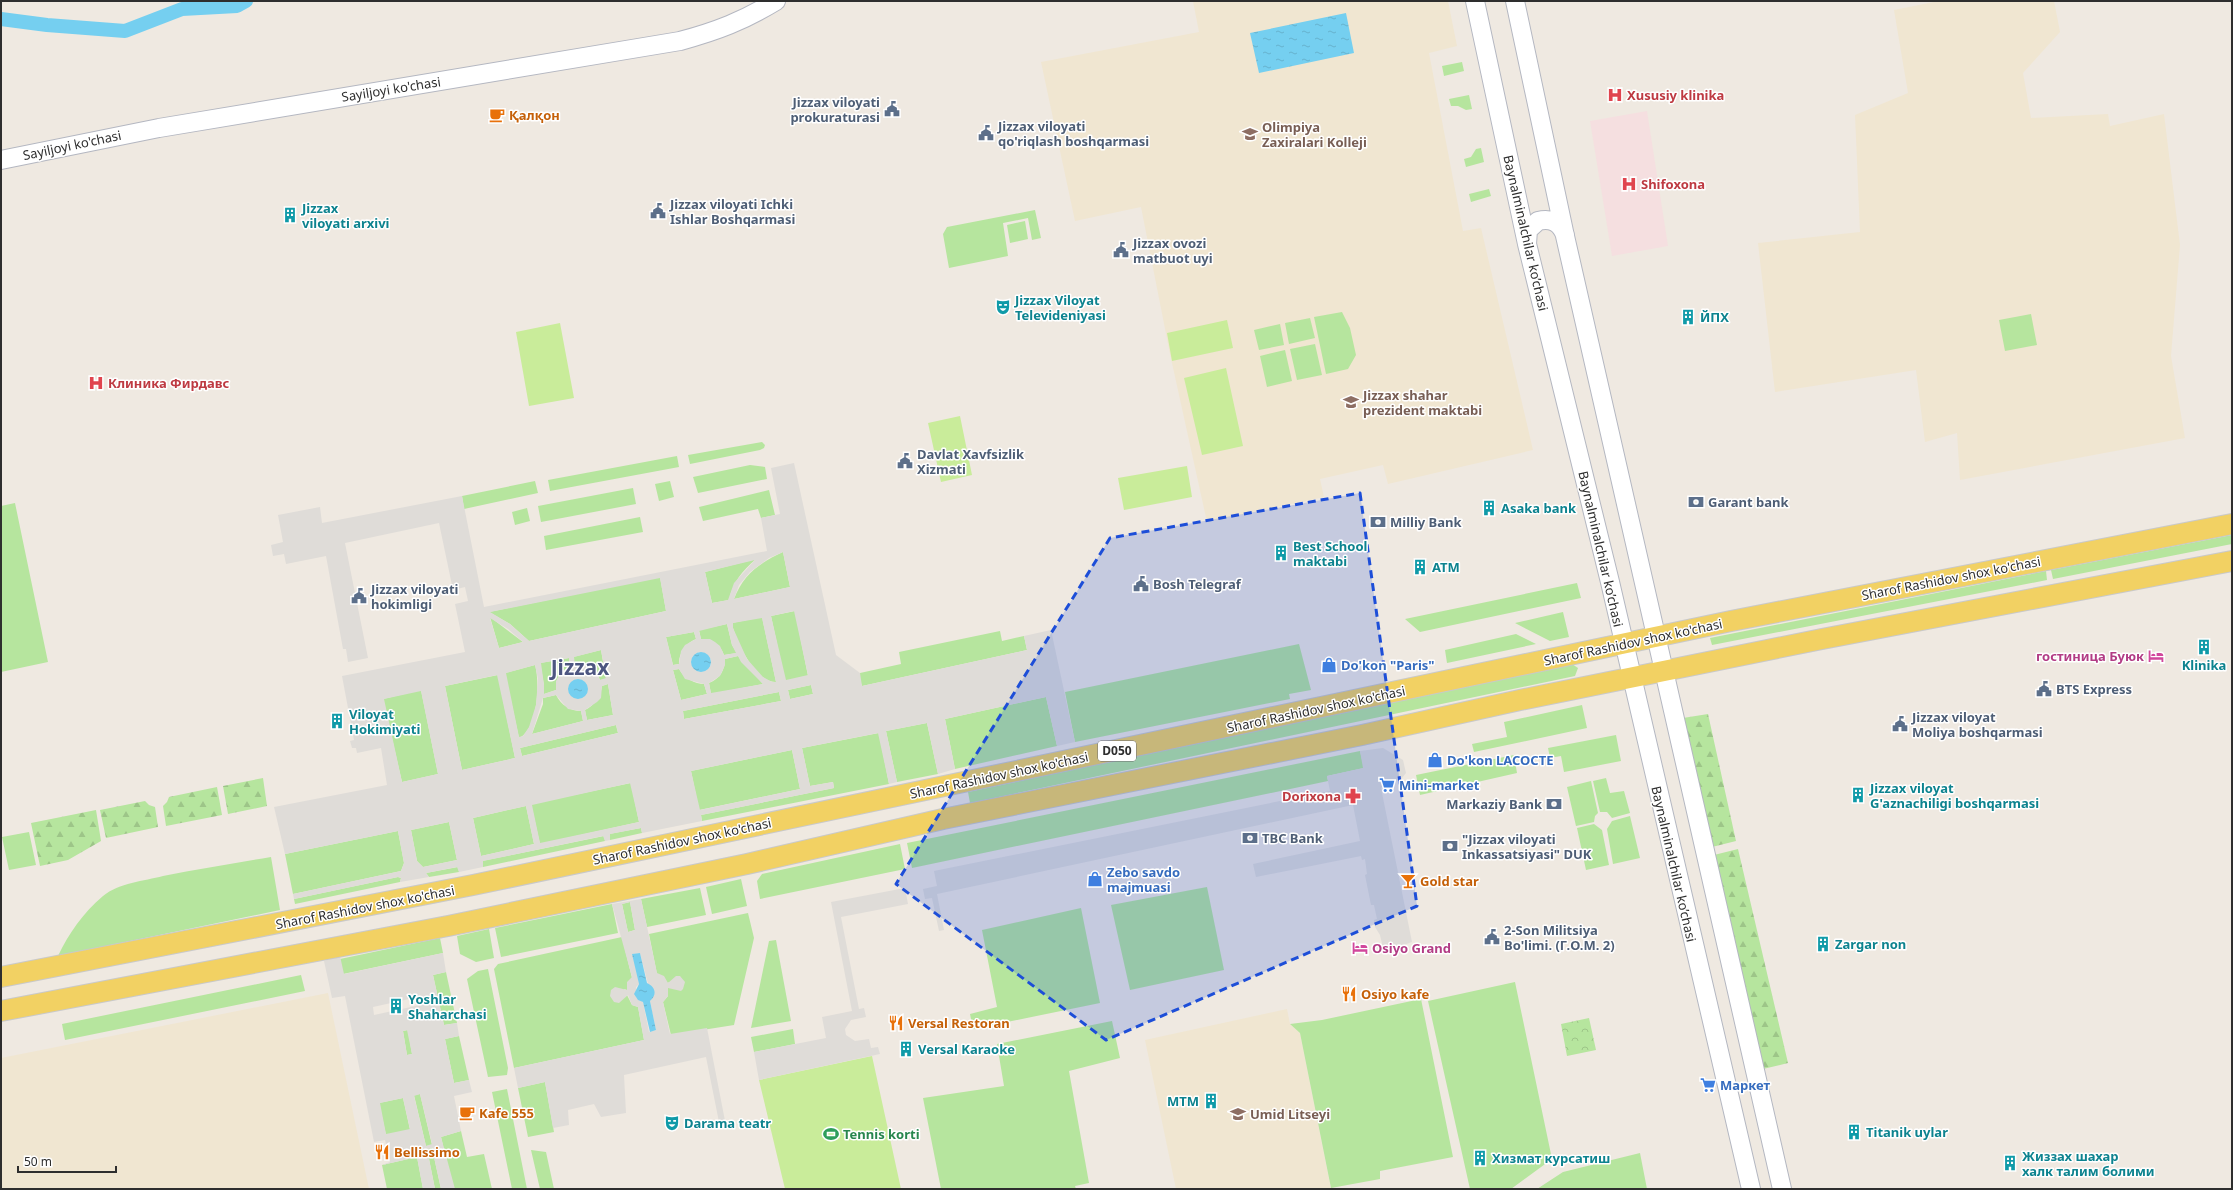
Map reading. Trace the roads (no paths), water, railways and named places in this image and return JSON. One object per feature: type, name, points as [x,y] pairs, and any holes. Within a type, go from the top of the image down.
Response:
[{"type":"main road","name":"Sayiljoyi ko'chasi","points":[[1,160],[159,128],[680,41],[713,32],[746,19],[776,1]]},
{"type":"main road","name":"Baynalminalchilar ko’chasi","points":[[1475,1],[1527,244],[1632,678],[1751,1189]]},
{"type":"main road","points":[[1515,1],[1565,236],[1782,1189]]},
{"type":"main road","points":[[1527,244],[1526,237],[1532,225],[1545,220],[1558,224],[1565,236]]},
{"type":"main road","name":"Sharof Rashidov shox ko'chasi","points":[[1,977],[473,885],[1624,645],[1731,621],[2232,524]]},
{"type":"main road","name":"D050","points":[[1,1011],[464,923],[747,864],[943,819],[1362,735],[1822,638],[2232,561]]},
{"type":"main road","points":[[936,788],[950,791],[956,803],[954,812],[943,819]]},
{"type":"water","points":[[1346,13],[1354,53],[1259,73],[1250,33]]},
{"type":"water","points":[[701,652],[708,655],[711,662],[708,669],[701,672],[694,669],[691,662],[694,655]]},
{"type":"water","points":[[578,679],[585,682],[588,689],[585,696],[578,699],[571,696],[568,689],[571,682]]},
{"type":"water","points":[[640,953],[647,983],[654,989],[654,996],[650,1001],[656,1030],[650,1032],[643,1002],[638,1000],[634,994],[639,984],[632,954]]},
{"type":"waterway","points":[[1,19],[47,25],[125,31],[182,9],[237,6],[246,1]]},
{"type":"place","name":"Xususiy klinika","points":[[1615,95]]},
{"type":"place","name":"Jizzax viloyati prokuraturasi","points":[[892,109]]},
{"type":"place","name":"Қалқон","points":[[497,115]]},
{"type":"place","name":"Jizzax viloyati qo'riqlash boshqarmasi","points":[[986,133]]},
{"type":"place","name":"Olimpiya Zaxiralari Kolleji","points":[[1250,134]]},
{"type":"place","name":"Shifoxona","points":[[1629,184]]},
{"type":"place","name":"Jizzax viloyati Ichki Ishlar Boshqarmasi","points":[[658,211]]},
{"type":"place","name":"Jizzax viloyati arxivi","points":[[290,215]]},
{"type":"place","name":"Jizzax ovozi matbuot uyi","points":[[1121,250]]},
{"type":"place","name":"Jizzax Viloyat Televideniyasi","points":[[1003,307]]},
{"type":"place","name":"ЙПХ","points":[[1688,317]]},
{"type":"place","name":"Клиника Фирдавс","points":[[96,383]]},
{"type":"place","name":"Jizzax shahar prezident maktabi","points":[[1351,402]]},
{"type":"place","name":"Davlat Xavfsizlik Xizmati","points":[[905,461]]},
{"type":"place","name":"Garant bank","points":[[1696,502]]},
{"type":"place","name":"Asaka bank","points":[[1489,508]]},
{"type":"place","name":"Milliy Bank","points":[[1378,522]]},
{"type":"place","name":"Best School maktabi","points":[[1281,553]]},
{"type":"place","name":"ATM","points":[[1420,567]]},
{"type":"place","name":"Bosh Telegraf","points":[[1141,584]]},
{"type":"place","name":"Jizzax viloyati hokimligi","points":[[359,596]]},
{"type":"place","name":"Klinika","points":[[2204,647]]},
{"type":"place","name":"гостиница Буюк","points":[[2156,656]]},
{"type":"place","name":"Do'kon \"Paris\"","points":[[1329,665]]},
{"type":"place","name":"BTS Express","points":[[2044,689]]},
{"type":"place","name":"Viloyat Hokimiyati","points":[[337,721]]},
{"type":"place","name":"Jizzax viloyat Moliya boshqarmasi","points":[[1900,724]]},
{"type":"place","name":"Do'kon LACOCTE","points":[[1435,760]]},
{"type":"place","name":"Mini-market","points":[[1387,785]]},
{"type":"place","name":"Jizzax viloyat G'aznachiligi boshqarmasi","points":[[1858,795]]},
{"type":"place","name":"Dorixona","points":[[1353,796]]},
{"type":"place","name":"Markaziy Bank","points":[[1554,804]]},
{"type":"place","name":"TBC Bank","points":[[1250,838]]},
{"type":"place","name":"\"Jizzax viloyati Inkassatsiyasi\" DUK","points":[[1450,846]]},
{"type":"place","name":"Zebo savdo majmuasi","points":[[1095,879]]},
{"type":"place","name":"Gold star","points":[[1408,881]]},
{"type":"place","name":"2-Son Militsiya Bo'limi. (Г.О.М. 2)","points":[[1492,937]]},
{"type":"place","name":"Zargar non","points":[[1823,944]]},
{"type":"place","name":"Osiyo Grand","points":[[1360,948]]},
{"type":"place","name":"Osiyo kafe","points":[[1349,994]]},
{"type":"place","name":"Yoshlar Shaharchasi","points":[[396,1006]]},
{"type":"place","name":"Versal Restoran","points":[[896,1023]]},
{"type":"place","name":"Versal Karaoke","points":[[906,1049]]},
{"type":"place","name":"Маркет","points":[[1708,1085]]},
{"type":"place","name":"MTM","points":[[1211,1101]]},
{"type":"place","name":"Kafe 555","points":[[467,1113]]},
{"type":"place","name":"Umid Litseyi","points":[[1238,1114]]},
{"type":"place","name":"Darama teatr","points":[[672,1123]]},
{"type":"place","name":"Titanik uylar","points":[[1854,1132]]},
{"type":"place","name":"Tennis korti","points":[[831,1134]]},
{"type":"place","name":"Bellissimo","points":[[382,1152]]},
{"type":"place","name":"Хизмат курсатиш","points":[[1480,1158]]},
{"type":"place","name":"Жиззах шахар халк талим болими","points":[[2010,1163]]},
{"type":"district","name":"Jizzax","points":[[580,668]]}]
